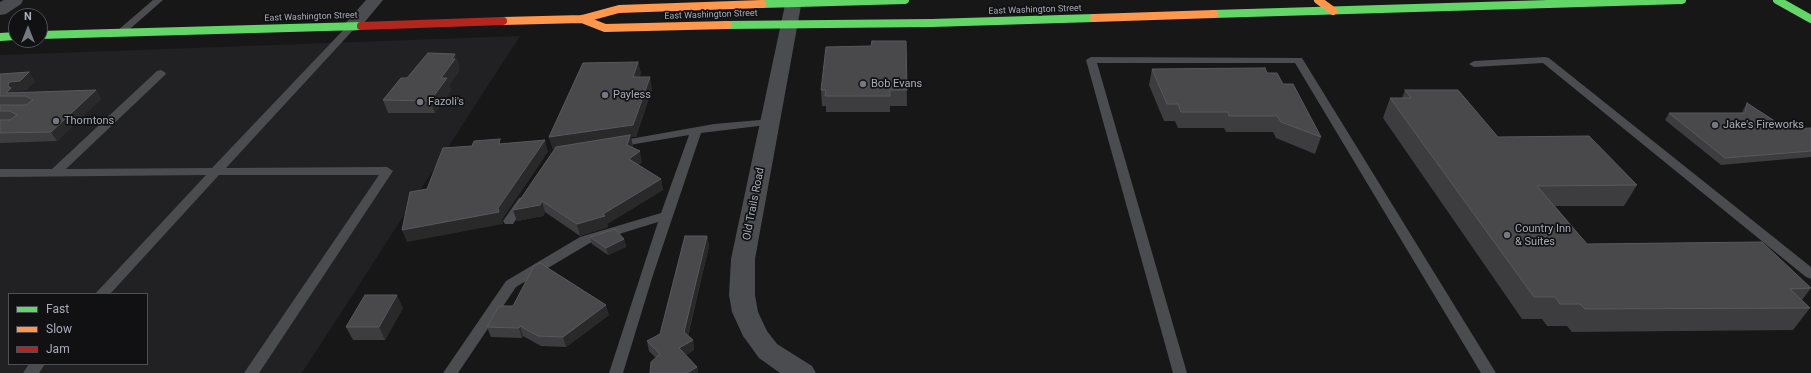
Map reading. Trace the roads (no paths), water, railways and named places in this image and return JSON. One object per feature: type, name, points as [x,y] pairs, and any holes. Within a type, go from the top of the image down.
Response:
[{"type":"main road","name":"East Washington Street","points":[[582,19],[605,28],[905,0]]},
{"type":"main road","points":[[1318,0],[1332,11]]},
{"type":"main road","points":[[1329,0],[1332,11]]},
{"type":"main road","name":"East Washington Street","points":[[48,35],[582,19],[619,9],[792,10],[844,24],[982,22],[1682,0]]},
{"type":"main road","points":[[1777,0],[1811,19]]},
{"type":"street","points":[[0,10],[15,0]]},
{"type":"street","points":[[352,26],[375,0]]},
{"type":"street","name":"Old Trails Road","points":[[792,10],[743,259],[742,295],[745,312],[756,336],[768,351],[802,373]]},
{"type":"lane","points":[[120,33],[158,0]]},
{"type":"lane","points":[[103,293],[214,172],[352,26]]},
{"type":"lane","points":[[1180,373],[1091,60],[1298,60],[1489,373]]},
{"type":"lane","points":[[1474,64],[1545,60],[1811,274]]},
{"type":"lane","points":[[55,173],[161,74]]},
{"type":"lane","points":[[606,146],[714,127],[771,122]]},
{"type":"lane","points":[[616,373],[646,274],[696,130]]},
{"type":"lane","points":[[0,173],[387,172],[251,373]]},
{"type":"lane","points":[[509,221],[530,190]]},
{"type":"lane","points":[[450,373],[511,284],[585,240],[666,215]]},
{"type":"lane","points":[[30,373],[37,365]]},
{"type":"place","name":"Bob Evans","points":[[863,84]]},
{"type":"place","name":"Payless","points":[[605,95]]},
{"type":"place","name":"Fazoli's","points":[[420,102]]},
{"type":"place","name":"Thorntons","points":[[56,121]]},
{"type":"place","name":"Jake's Fireworks","points":[[1715,125]]},
{"type":"place","name":"Country Inn & Suites","points":[[1507,235]]}]
